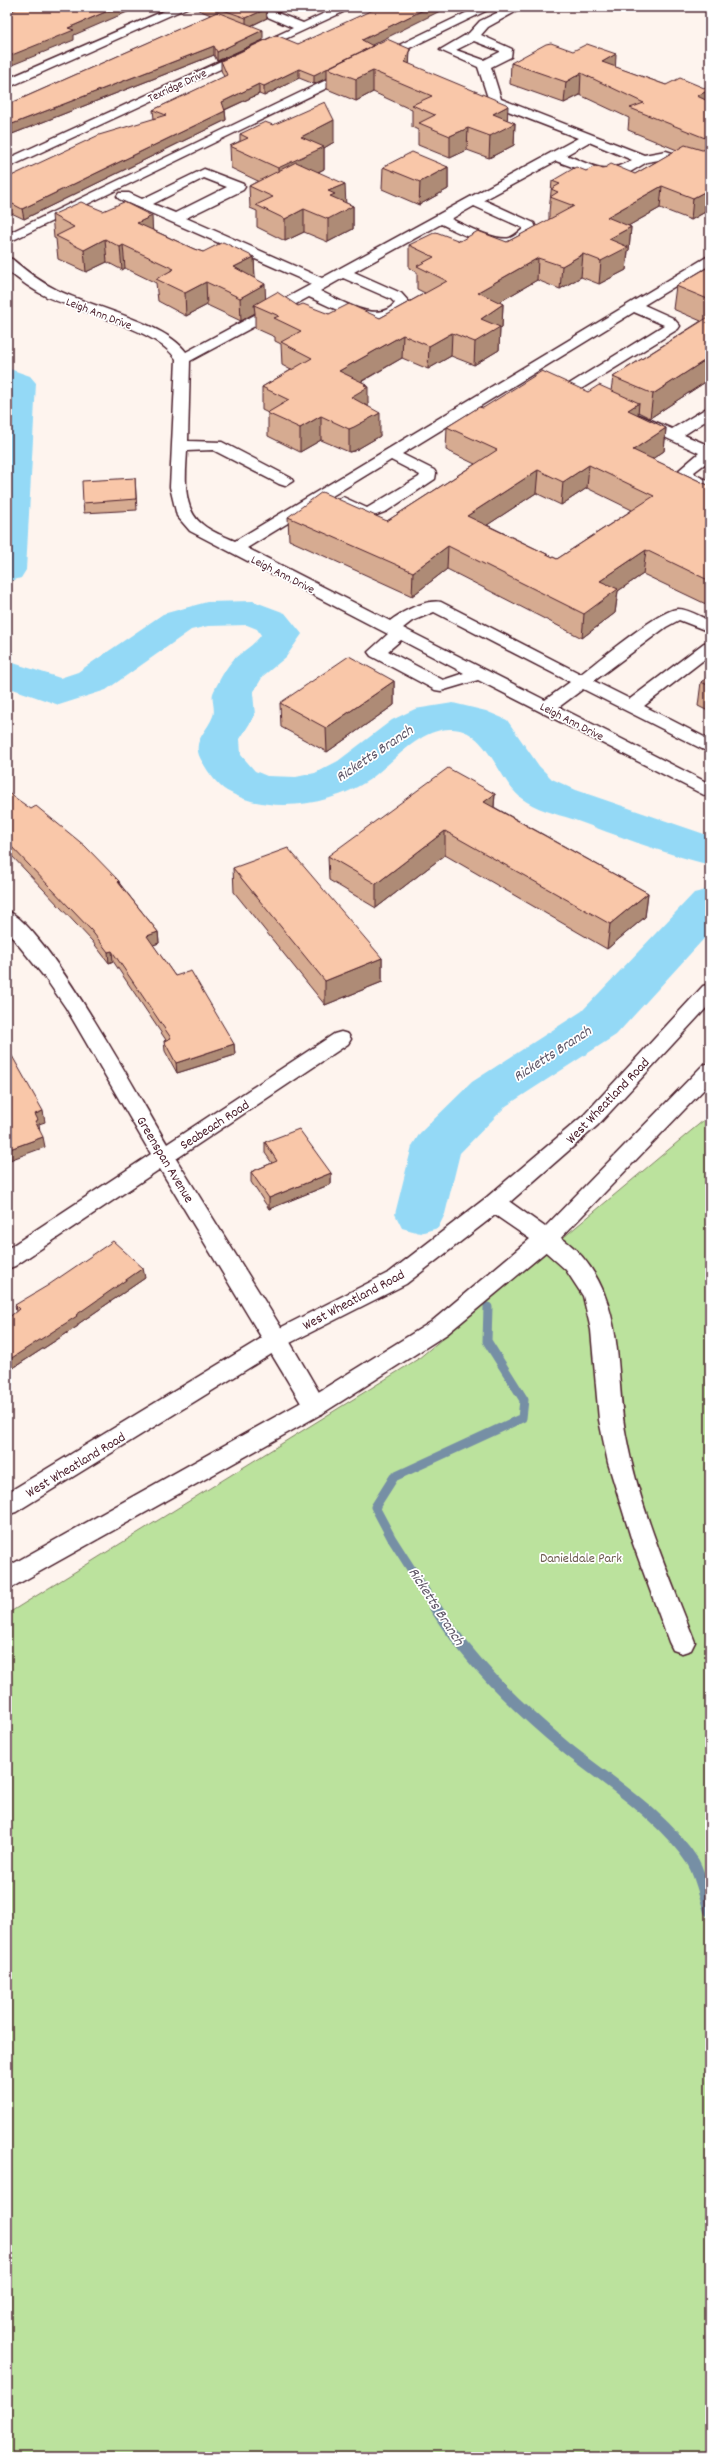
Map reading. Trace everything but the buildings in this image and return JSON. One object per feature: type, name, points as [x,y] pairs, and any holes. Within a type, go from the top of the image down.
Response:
[{"type":"street","points":[[7,84],[183,7]]},
{"type":"street","points":[[251,7],[303,27]]},
{"type":"street","name":"Texridge Drive","points":[[7,164],[348,7]]},
{"type":"street","points":[[7,239],[488,7]]},
{"type":"street","points":[[473,36],[506,49],[507,54],[484,65],[446,50],[473,36],[484,24],[518,7]]},
{"type":"street","points":[[484,65],[495,101],[643,159]]},
{"type":"street","points":[[183,359],[310,292],[589,137]]},
{"type":"street","points":[[556,156],[603,174],[620,172],[643,159],[666,155],[705,168]]},
{"type":"street","points":[[142,204],[204,173],[238,187],[176,218]]},
{"type":"street","points":[[124,196],[323,284]]},
{"type":"street","points":[[440,219],[495,241],[512,242],[530,230],[529,226],[522,221],[474,201]]},
{"type":"street","points":[[234,549],[710,259]]},
{"type":"street","name":"Leigh Ann Drive","points":[[7,262],[33,284],[59,297],[146,330],[169,342],[181,353],[183,359],[181,446],[178,487],[185,516],[196,528],[234,549],[710,792]]},
{"type":"street","points":[[692,270],[710,278]]},
{"type":"street","points":[[310,292],[369,318],[381,318],[401,308],[403,303],[396,296],[343,273]]},
{"type":"street","points":[[557,383],[578,392],[673,326],[668,321],[633,306]]},
{"type":"street","points":[[528,370],[543,376]]},
{"type":"street","points":[[673,435],[710,411]]},
{"type":"street","points":[[625,414],[710,452],[686,471],[689,478],[710,488]]},
{"type":"street","points":[[181,446],[216,445],[285,481]]},
{"type":"street","points":[[326,493],[366,514],[382,508],[427,479],[428,473],[390,454]]},
{"type":"street","points":[[479,674],[441,686],[377,652],[406,617],[435,606],[582,680],[710,747]]},
{"type":"street","points":[[546,708],[660,623],[678,614],[710,627]]},
{"type":"street","points":[[632,706],[710,646]]},
{"type":"street","name":"Greenspan Avenue","points":[[7,918],[83,1015],[164,1157],[278,1339],[315,1406]]},
{"type":"street","name":"West Wheatland Road","points":[[7,1504],[278,1339],[398,1278],[495,1203],[591,1120],[710,991]]},
{"type":"street","name":"Seabeach Road","points":[[7,1260],[341,1039]]},
{"type":"street","points":[[7,1579],[315,1406],[439,1328],[546,1239],[710,1070]]},
{"type":"street","points":[[495,1203],[562,1250],[578,1268],[594,1295],[602,1326],[614,1437],[632,1505],[682,1642]]},
{"type":"green space","name":"Danieldale Park","points":[[710,1115],[710,2457],[7,2457],[7,1614],[418,1359]]},
{"type":"waterway","name":"Ricketts Branch","points":[[7,378],[18,383],[12,453],[7,570]]},
{"type":"waterway","name":"Ricketts Branch","points":[[7,673],[59,692],[92,681],[177,622],[207,614],[253,613],[271,621],[282,634],[272,648],[247,669],[233,693],[234,715],[219,739],[220,757],[240,781],[261,790],[296,791],[328,784],[353,771],[407,729],[430,718],[453,716],[471,720],[492,729],[524,776],[537,789],[561,800],[663,837],[710,851]]},
{"type":"waterway","name":"Ricketts Branch","points":[[420,1214],[437,1146],[489,1094],[599,1023],[710,904]]},
{"type":"waterway","name":"Ricketts Branch","points":[[436,1608],[392,1539],[375,1507],[394,1477],[522,1418],[524,1400],[487,1341],[488,1307]]},
{"type":"waterway","name":"Ricketts Branch","points":[[435,1607],[463,1646],[511,1699],[565,1747],[634,1800],[666,1829],[693,1862],[701,1880],[710,1911]]}]
